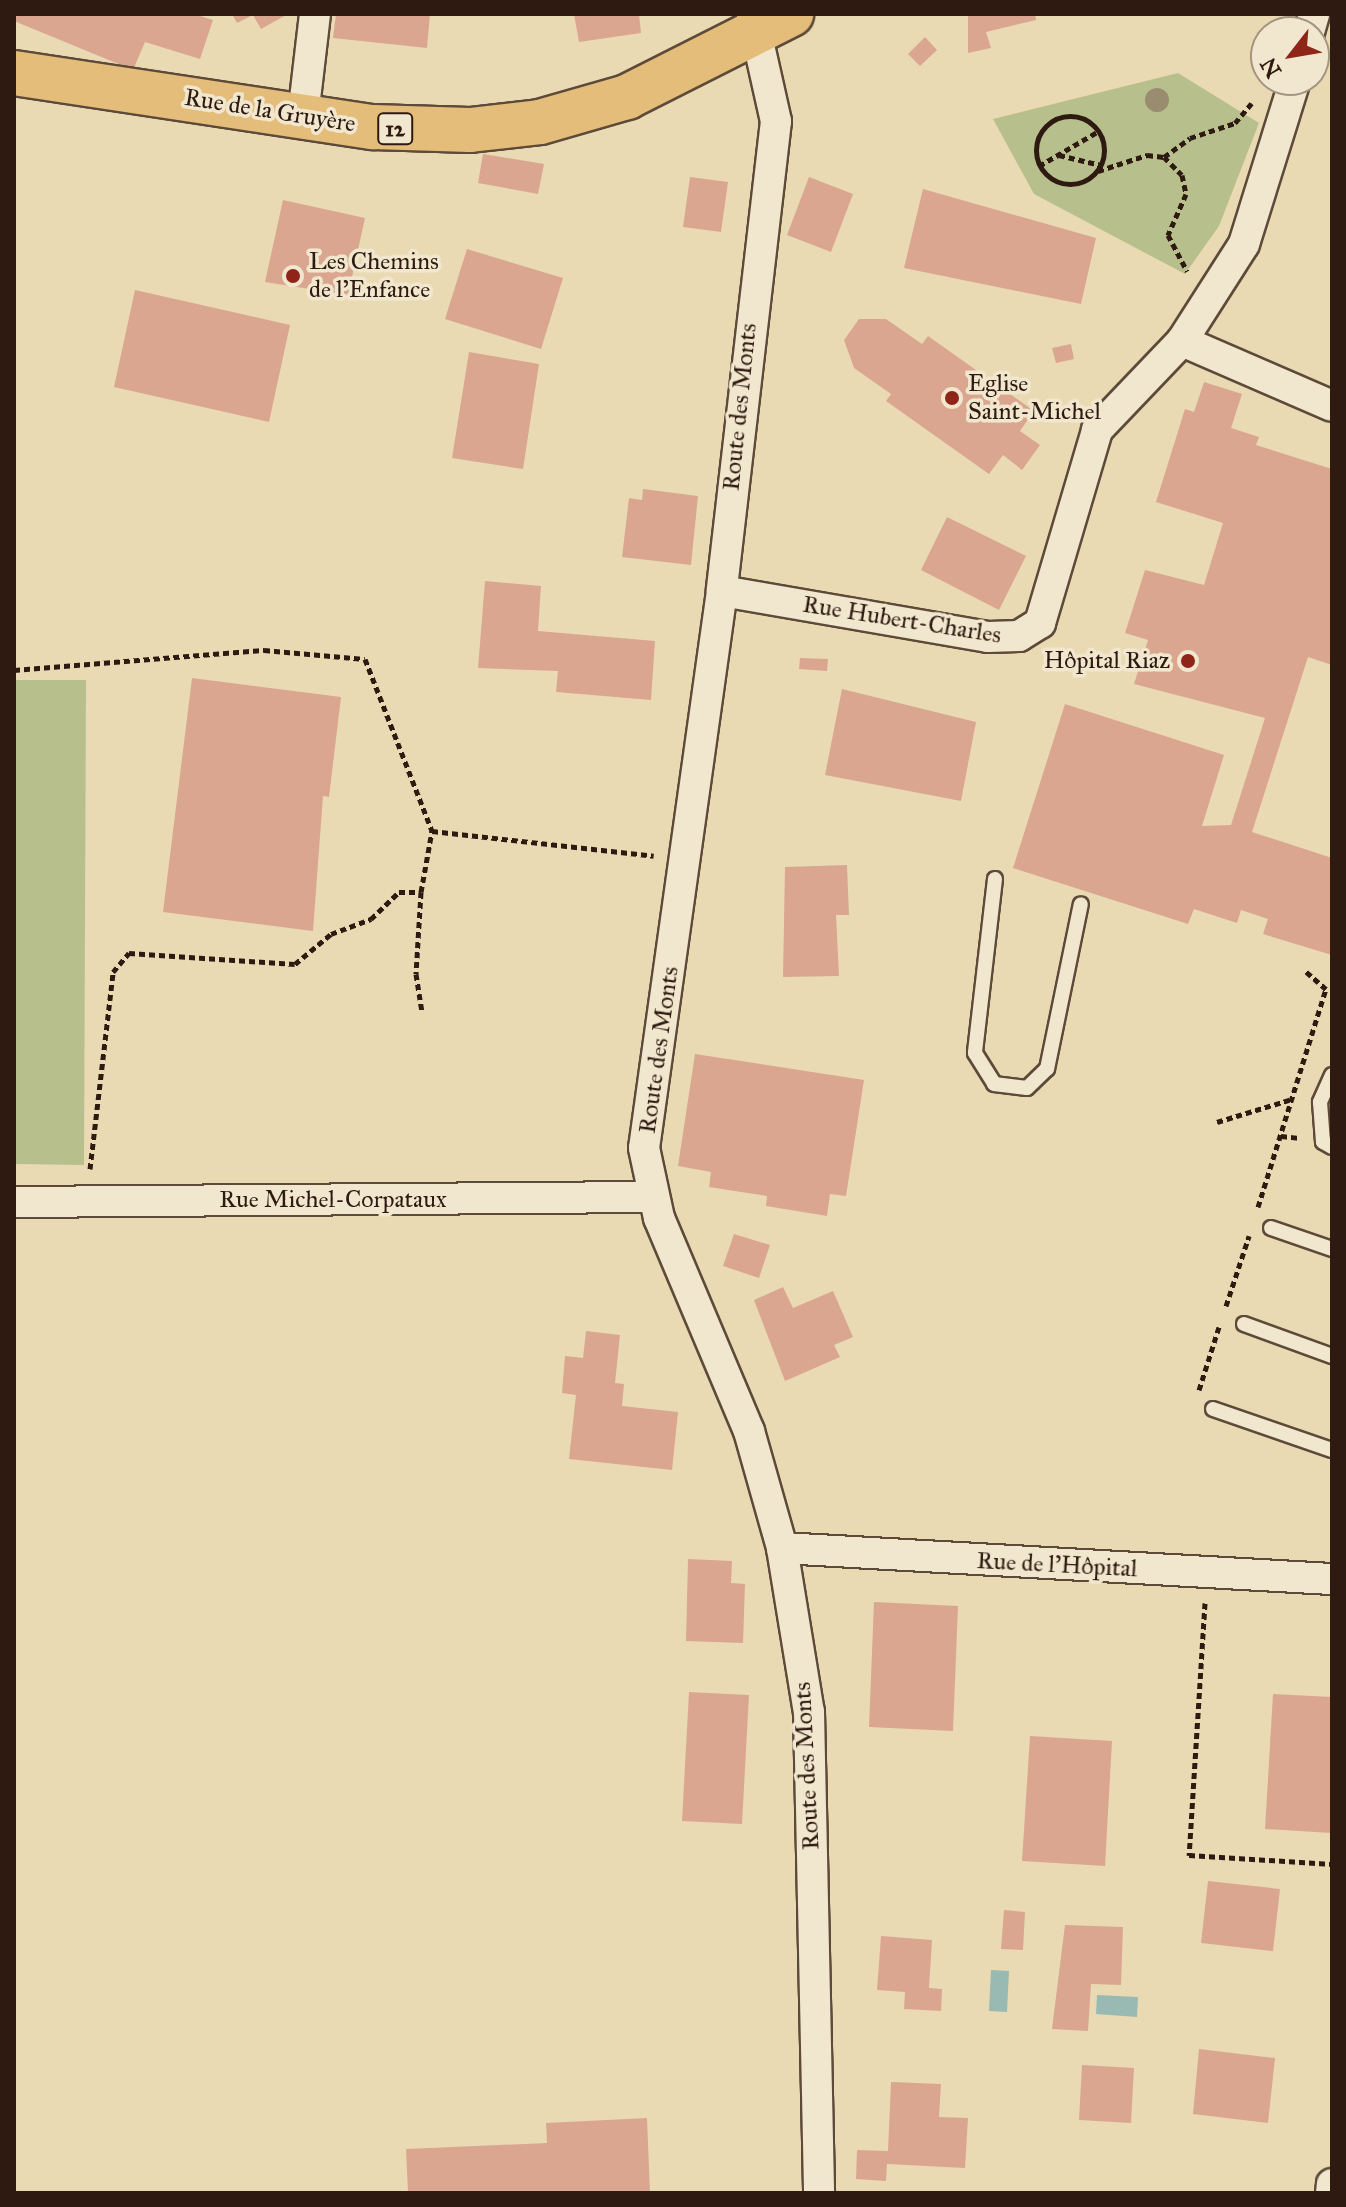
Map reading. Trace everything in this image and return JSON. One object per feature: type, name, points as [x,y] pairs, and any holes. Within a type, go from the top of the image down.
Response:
[{"type":"main road","name":"Rue de la Gruyère","points":[[14,73],[303,116],[439,131],[540,122],[647,90],[768,20]]},
{"type":"street","points":[[303,116],[315,14]]},
{"type":"street","name":"Route des Monts","points":[[768,20],[776,121],[722,591],[687,860],[644,1148],[652,1197],[749,1431],[782,1548],[809,1712],[819,2193]]},
{"type":"street","name":"Rue Hubert-Charles","points":[[722,591],[988,637],[1030,631],[1053,600],[1070,508],[1097,430],[1182,341],[1244,244],[1290,96]]},
{"type":"street","points":[[1182,341],[1332,406]]},
{"type":"street","name":"Rue Michel-Corpataux","points":[[14,1202],[652,1197]]},
{"type":"street","name":"Rue de l'Hôpital","points":[[782,1548],[1332,1579]]},
{"type":"street","points":[[1331,2193],[1332,2184]]},
{"type":"lane","points":[[995,879],[975,1053],[994,1084],[1027,1088],[1047,1069],[1081,904]]},
{"type":"lane","points":[[1332,1075],[1320,1102],[1323,1142],[1332,1147]]},
{"type":"lane","points":[[1271,1228],[1332,1249]]},
{"type":"lane","points":[[1244,1324],[1332,1356]]},
{"type":"lane","points":[[1213,1409],[1332,1450]]},
{"type":"path","points":[[1039,166],[1067,184],[1131,156],[1164,157],[1190,138],[1235,123],[1253,102]]},
{"type":"path","points":[[1039,166],[1037,143],[1057,118],[1079,117],[1099,131]]},
{"type":"path","points":[[1099,131],[1099,168]]},
{"type":"path","points":[[1039,166],[1099,131]]},
{"type":"path","points":[[1058,155],[1099,168]]},
{"type":"path","points":[[1164,157],[1182,175],[1186,194],[1168,235],[1175,259],[1192,276]]},
{"type":"path","points":[[14,670],[264,650],[365,659],[432,831],[421,892],[416,974],[422,1012]]},
{"type":"path","points":[[432,831],[687,860]]},
{"type":"path","points":[[87,1201],[119,960],[161,951],[295,964],[331,934],[371,919],[399,892],[421,892]]},
{"type":"path","points":[[1213,1409],[1198,1393],[1326,989],[1304,970]]},
{"type":"path","points":[[1217,1122],[1292,1099]]},
{"type":"path","points":[[1206,1572],[1189,1855],[1332,1864]]},
{"type":"green space","points":[[1178,73],[1259,123],[1219,226],[1185,274],[1034,194],[993,119]]},
{"type":"green space","points":[[14,680],[86,680],[84,1165],[14,1164]]},
{"type":"water","points":[[991,1970],[1009,1971],[1007,2012],[989,2011]]},
{"type":"water","points":[[1097,1995],[1138,1997],[1137,2017],[1096,2014]]},
{"type":"building","points":[[14,14],[194,14],[213,20],[200,59],[145,42],[133,70],[14,21]]},
{"type":"building","points":[[232,14],[288,14],[261,29],[253,15],[237,23]]},
{"type":"building","points":[[336,14],[430,14],[427,48],[333,38]]},
{"type":"building","points":[[574,14],[639,14],[641,33],[579,42]]},
{"type":"building","points":[[968,14],[1035,14],[1036,20],[986,32],[991,48],[968,53]]},
{"type":"building","points":[[925,37],[937,50],[920,66],[908,54]]},
{"type":"building","points":[[483,154],[544,164],[538,194],[478,183]]},
{"type":"building","points":[[690,177],[728,182],[721,232],[683,227]]},
{"type":"building","points":[[809,177],[853,194],[831,252],[787,235]]},
{"type":"building","points":[[923,189],[1096,238],[1081,304],[904,268]]},
{"type":"building","points":[[283,200],[365,218],[348,295],[265,282]]},
{"type":"building","points":[[467,249],[563,278],[541,349],[445,319]]},
{"type":"building","points":[[135,290],[290,325],[269,422],[114,387]]},
{"type":"building","name":"Eglise Saint-Michel","points":[[859,319],[886,319],[922,344],[928,336],[1034,411],[1020,431],[1040,445],[1022,470],[1003,455],[989,474],[886,401],[891,394],[854,368],[844,340]]},
{"type":"building","points":[[1071,344],[1074,359],[1056,363],[1052,348]]},
{"type":"building","points":[[469,352],[539,364],[523,469],[452,458]]},
{"type":"building","points":[[1204,382],[1242,394],[1231,428],[1259,437],[1256,445],[1332,469],[1332,665],[1308,657],[1252,832],[1332,858],[1332,955],[1263,934],[1268,919],[1241,910],[1237,923],[1194,909],[1188,924],[1013,868],[1065,704],[1224,755],[1202,826],[1231,825],[1265,718],[1134,684],[1148,640],[1125,633],[1145,570],[1204,585],[1223,523],[1156,502],[1185,409],[1194,412]]},
{"type":"building","points":[[643,489],[698,496],[691,565],[622,557],[629,498],[642,500]]},
{"type":"building","points":[[947,517],[1026,556],[999,610],[921,570]]},
{"type":"building","points":[[485,581],[541,586],[538,631],[655,641],[651,700],[556,692],[558,671],[478,668]]},
{"type":"building","points":[[800,658],[828,659],[827,671],[799,669]]},
{"type":"building","points":[[192,678],[341,697],[329,797],[323,796],[313,931],[163,912]]},
{"type":"building","points":[[842,689],[976,722],[961,801],[825,775]]},
{"type":"building","points":[[847,865],[849,915],[836,915],[839,976],[783,977],[785,867]]},
{"type":"building","points":[[695,1054],[864,1080],[846,1196],[830,1194],[827,1216],[766,1206],[767,1196],[709,1187],[711,1172],[678,1166]]},
{"type":"building","points":[[734,1234],[770,1245],[759,1278],[723,1266]]},
{"type":"building","points":[[783,1287],[793,1308],[833,1291],[853,1337],[834,1345],[840,1357],[785,1381],[754,1300]]},
{"type":"building","points":[[586,1331],[620,1335],[615,1383],[624,1384],[622,1406],[678,1412],[672,1470],[569,1459],[576,1395],[562,1393],[565,1356],[583,1358]]},
{"type":"building","points":[[688,1559],[732,1561],[731,1583],[745,1584],[743,1643],[686,1641]]},
{"type":"building","points":[[874,1602],[958,1606],[953,1731],[869,1727]]},
{"type":"building","points":[[689,1692],[749,1695],[742,1824],[682,1821]]},
{"type":"building","points":[[1273,1694],[1332,1697],[1332,1833],[1265,1829]]},
{"type":"building","points":[[1030,1736],[1112,1741],[1105,1866],[1022,1861]]},
{"type":"building","points":[[1208,1881],[1280,1889],[1273,1951],[1201,1943]]},
{"type":"building","points":[[1004,1910],[1025,1912],[1023,1950],[1001,1949]]},
{"type":"building","points":[[1065,1925],[1123,1927],[1121,1985],[1091,1984],[1088,2031],[1052,2029]]},
{"type":"building","points":[[881,1936],[932,1940],[929,1988],[942,1989],[941,2011],[904,2009],[905,1992],[877,1990]]},
{"type":"building","points":[[1199,2049],[1275,2058],[1268,2123],[1193,2114]]},
{"type":"building","points":[[1082,2065],[1134,2068],[1131,2123],[1079,2120]]},
{"type":"building","points":[[891,2082],[941,2084],[939,2117],[968,2118],[965,2168],[887,2164],[886,2181],[856,2179],[857,2150],[888,2151]]},
{"type":"building","points":[[647,2118],[650,2193],[408,2193],[406,2149],[547,2143],[546,2123]]},
{"type":"place","name":"Les Chemins de l'Enfance","points":[[293,276]]},
{"type":"place","name":"Eglise Saint-Michel","points":[[952,398]]},
{"type":"place","name":"Hôpital Riaz","points":[[1188,661]]}]
